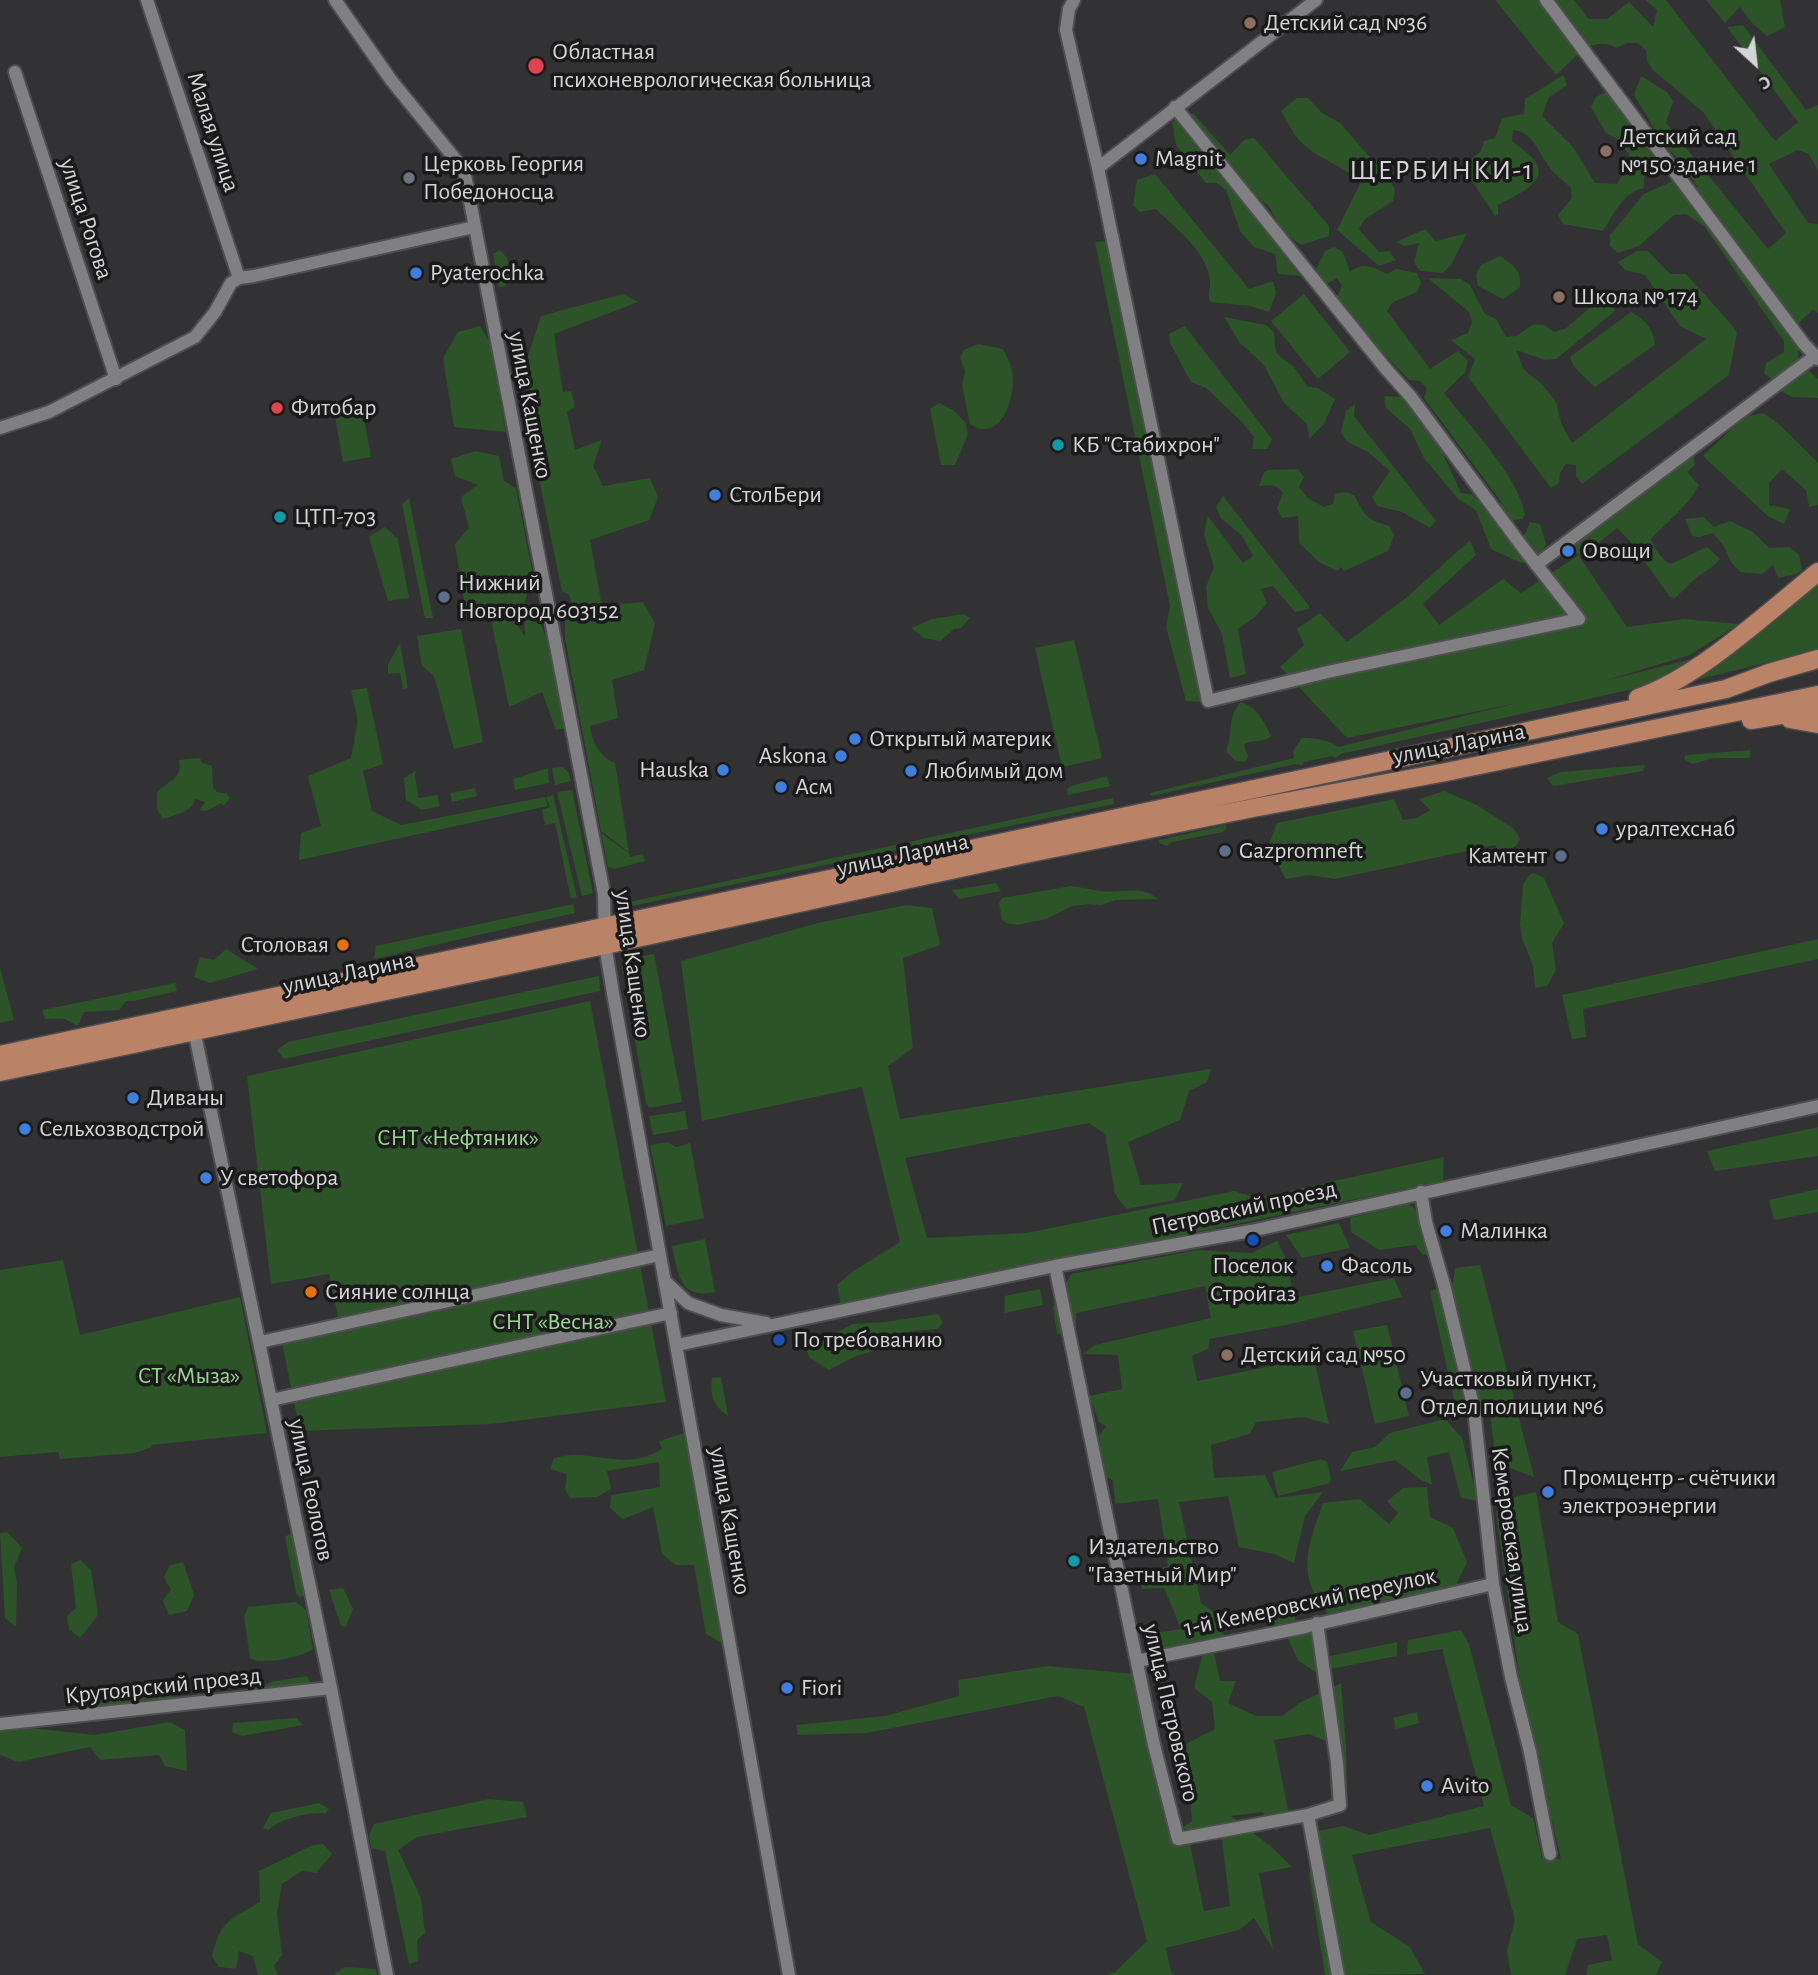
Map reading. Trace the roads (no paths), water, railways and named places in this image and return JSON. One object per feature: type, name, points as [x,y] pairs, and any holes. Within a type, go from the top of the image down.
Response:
[{"type":"main road","points":[[1575,720],[1656,692],[1724,647],[1818,572]]},
{"type":"main road","points":[[1726,689],[1818,659]]},
{"type":"main road","points":[[1575,720],[1818,672]]},
{"type":"main road","name":"улица Ларина","points":[[0,1055],[605,946],[1025,854],[1595,742],[1818,695]]},
{"type":"main road","points":[[1595,742],[1670,734],[1818,709]]},
{"type":"main road","points":[[1762,719],[1796,719],[1818,724]]},
{"type":"main road","name":"улица Ларина","points":[[0,1072],[192,1022],[604,927],[1575,720]]},
{"type":"street","name":"Малая улица","points":[[147,0],[239,278]]},
{"type":"street","name":"улица Кащенко","points":[[335,0],[391,80],[464,170],[604,894],[605,946],[789,1975]]},
{"type":"street","points":[[1098,168],[1316,0]]},
{"type":"street","points":[[1536,565],[1817,357],[1804,344],[1546,0]]},
{"type":"street","points":[[1072,4],[1066,30],[1098,168],[1208,701],[1332,671],[1579,619],[1410,397],[1175,107]]},
{"type":"street","name":"улица Рогова","points":[[15,72],[116,379]]},
{"type":"street","points":[[0,428],[49,412],[195,337],[215,312],[231,283],[239,278],[474,227]]},
{"type":"street","name":"улица Геологов","points":[[192,1022],[331,1688],[387,1975]]},
{"type":"street","name":"Петровский проезд","points":[[677,1345],[1055,1266],[1251,1231],[1818,1105]]},
{"type":"street","name":"Кемеровская улица","points":[[1421,1192],[1426,1222],[1474,1409],[1493,1584],[1550,1854]]},
{"type":"street","points":[[260,1342],[660,1255]]},
{"type":"street","name":"улица Петровского","points":[[1055,1266],[1137,1661],[1178,1839],[1308,1815]]},
{"type":"street","points":[[665,1281],[688,1303],[721,1315],[774,1325]]},
{"type":"street","points":[[271,1400],[671,1313]]},
{"type":"street","name":"1-й Кемеровский переулок","points":[[1137,1661],[1493,1584]]},
{"type":"street","points":[[1317,1623],[1338,1763],[1340,1804],[1308,1815],[1339,1975]]},
{"type":"street","name":"Крутоярский проезд","points":[[0,1724],[331,1688]]},
{"type":"place","name":"Детский сад №36","points":[[1250,23]]},
{"type":"place","name":"Областная психоневрологическая больница","points":[[536,66]]},
{"type":"place","name":"Детский сад №150 здание 1","points":[[1606,151]]},
{"type":"place","name":"Magnit","points":[[1141,159]]},
{"type":"place","name":"Церковь Георгия Победоносца","points":[[409,178]]},
{"type":"place","name":"Pyaterochka","points":[[416,273]]},
{"type":"place","name":"Школа № 174","points":[[1559,297]]},
{"type":"place","name":"Фитобар","points":[[277,408]]},
{"type":"place","name":"КБ \"Стабихрон\"","points":[[1058,445]]},
{"type":"place","name":"СтолБери","points":[[715,495]]},
{"type":"place","name":"ЦТП-703","points":[[280,517]]},
{"type":"place","name":"Овощи","points":[[1568,551]]},
{"type":"place","name":"Нижний Новгород 603152","points":[[444,597]]},
{"type":"place","name":"Открытый материк","points":[[855,739]]},
{"type":"place","name":"Askona","points":[[841,756]]},
{"type":"place","name":"Hauska","points":[[723,770]]},
{"type":"place","name":"Любимый дом","points":[[911,771]]},
{"type":"place","name":"Асм","points":[[781,787]]},
{"type":"place","name":"уралтехснаб","points":[[1602,829]]},
{"type":"place","name":"Gazpromneft","points":[[1225,851]]},
{"type":"place","name":"Камтент","points":[[1561,856]]},
{"type":"place","name":"Столовая","points":[[343,945]]},
{"type":"place","name":"Диваны","points":[[133,1098]]},
{"type":"place","name":"Сельхозводстрой","points":[[25,1129]]},
{"type":"place","name":"У светофора","points":[[206,1178]]},
{"type":"place","name":"Малинка","points":[[1446,1231]]},
{"type":"place","name":"Поселок Стройгаз","points":[[1253,1240]]},
{"type":"place","name":"Фасоль","points":[[1327,1266]]},
{"type":"place","name":"Сияние солнца","points":[[311,1292]]},
{"type":"place","name":"По требованию","points":[[779,1340]]},
{"type":"place","name":"Детский сад №50","points":[[1227,1355]]},
{"type":"place","name":"Участковый пункт, Отдел полиции №6","points":[[1406,1393]]},
{"type":"place","name":"Промцентр - счётчики электроэнергии","points":[[1548,1492]]},
{"type":"place","name":"Издательство \"Газетный Мир\"","points":[[1074,1561]]},
{"type":"place","name":"Fiori","points":[[787,1688]]},
{"type":"place","name":"Avito","points":[[1427,1786]]},
{"type":"district","name":"ЩЕРБИНКИ-1","points":[[1442,171]]},
{"type":"park label","name":"СНТ «Нефтяник»","points":[[458,1138]]},
{"type":"park label","name":"СНТ «Весна»","points":[[553,1322]]},
{"type":"park label","name":"СТ «Мыза»","points":[[189,1376]]}]
